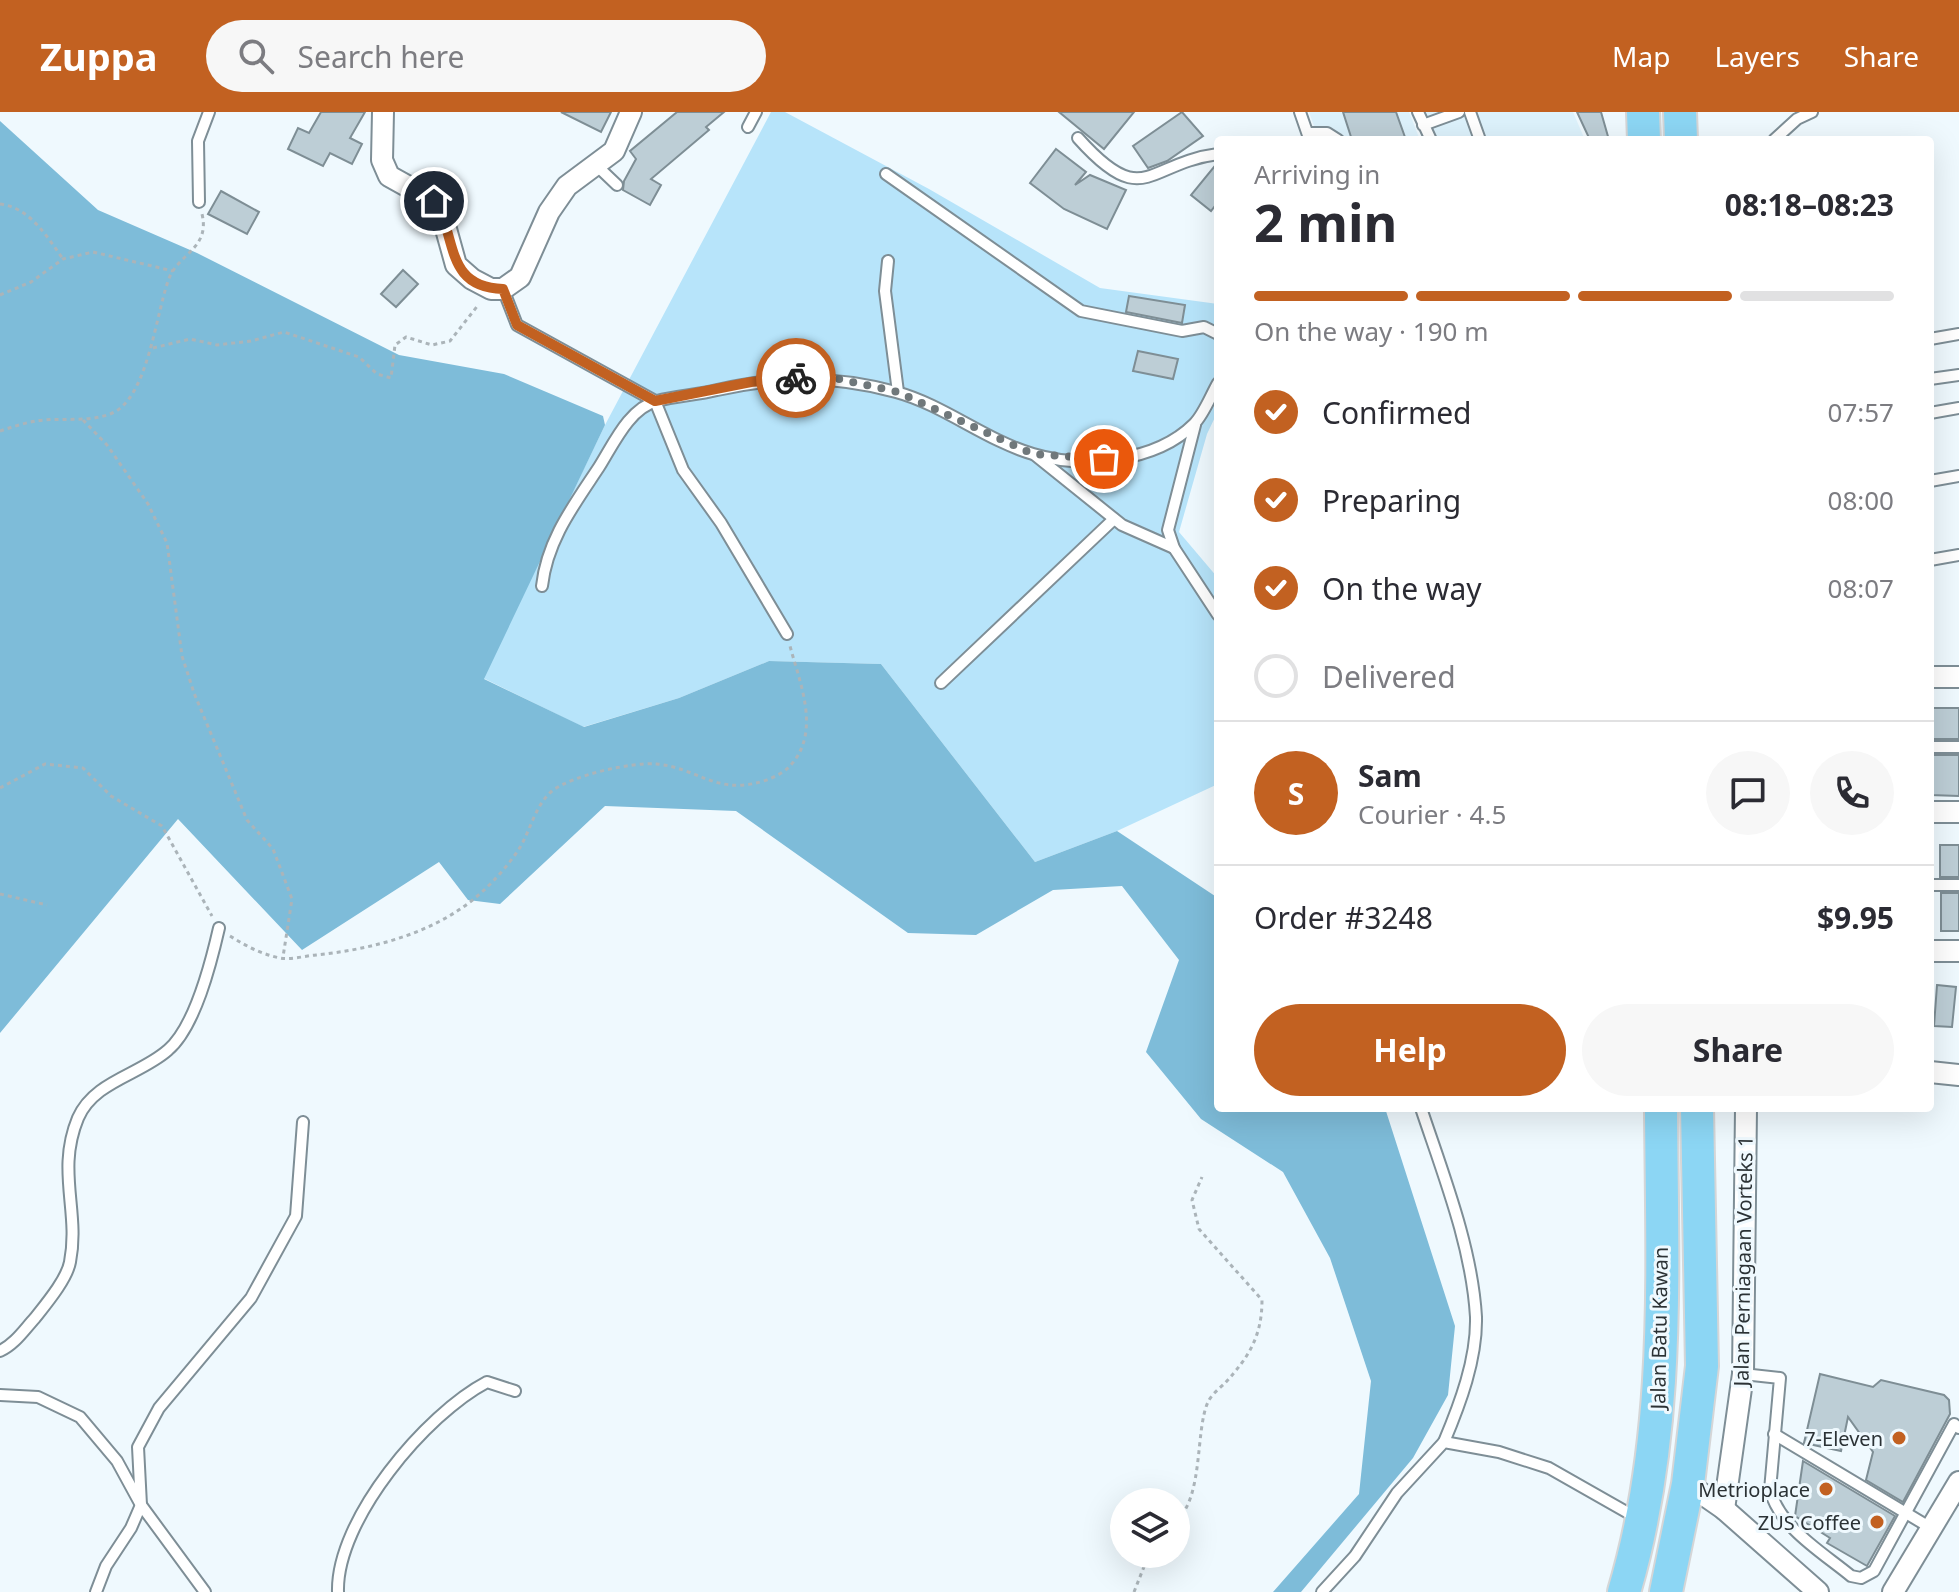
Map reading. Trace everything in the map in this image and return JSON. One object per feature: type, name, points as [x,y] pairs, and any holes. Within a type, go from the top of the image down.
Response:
[{"type":"main road","points":[[1643,112],[1644,136]]},
{"type":"main road","points":[[1680,112],[1681,136]]},
{"type":"main road","name":"Jalan Batu Kawan","points":[[1624,1592],[1651,1477],[1662,1370],[1661,1112]]},
{"type":"main road","name":"Jalan Batu Kawan","points":[[1666,1592],[1688,1484],[1702,1366],[1697,1112]]},
{"type":"main road","points":[[1662,1370],[1667,1451],[1678,1474],[1688,1484]]},
{"type":"main road","points":[[1639,1536],[1661,1499],[1678,1483],[1688,1484]]},
{"type":"street","points":[[383,112],[382,160],[389,176],[434,201],[441,211],[456,265],[472,279],[497,289],[520,277],[549,212],[567,186],[614,151],[631,112]]},
{"type":"street","points":[[1934,677],[1959,677]]},
{"type":"street","points":[[1934,812],[1959,812]]},
{"type":"street","points":[[1934,951],[1959,951]]},
{"type":"street","points":[[1934,1072],[1959,1075]]},
{"type":"street","name":"Jalan Perniagaan Vorteks 1","points":[[1724,1509],[1743,1374],[1746,1112]]},
{"type":"street","points":[[1893,1592],[1959,1482]]},
{"type":"street","points":[[1688,1484],[1724,1509],[1818,1592]]},
{"type":"lane","points":[[199,202],[198,141],[209,112]]},
{"type":"lane","points":[[748,127],[756,112]]},
{"type":"lane","points":[[1300,112],[1309,136]]},
{"type":"lane","points":[[1418,112],[1429,136]]},
{"type":"lane","points":[[1423,125],[1459,112]]},
{"type":"lane","points":[[1470,112],[1479,136]]},
{"type":"lane","points":[[1778,136],[1797,119],[1812,112]]},
{"type":"lane","points":[[1078,138],[1102,165],[1131,178],[1155,177],[1182,162],[1214,155]]},
{"type":"lane","points":[[595,164],[617,185]]},
{"type":"lane","points":[[886,174],[1081,311],[1182,331],[1204,327],[1214,332]]},
{"type":"lane","points":[[888,261],[885,291],[898,392]]},
{"type":"lane","points":[[497,289],[517,325],[655,401],[683,470],[721,523],[787,634]]},
{"type":"lane","points":[[1934,338],[1959,334]]},
{"type":"lane","points":[[1934,378],[1959,375]]},
{"type":"lane","points":[[542,586],[545,562],[559,529],[625,426],[655,401],[751,382],[811,377],[839,379],[898,392],[1033,454],[1114,519],[1148,539],[1174,548]]},
{"type":"lane","points":[[1214,390],[1196,423],[1173,500],[1168,530],[1174,548],[1214,609]]},
{"type":"lane","points":[[1934,412],[1959,408]]},
{"type":"lane","points":[[1033,454],[1066,459],[1130,456],[1167,444],[1196,423]]},
{"type":"lane","points":[[1934,480],[1959,476]]},
{"type":"lane","points":[[941,683],[1114,519]]},
{"type":"lane","points":[[1934,559],[1959,555]]},
{"type":"lane","points":[[1934,747],[1959,747]]},
{"type":"lane","points":[[1934,885],[1959,885]]},
{"type":"lane","points":[[0,1351],[9,1347],[40,1312],[70,1265],[73,1223],[66,1170],[78,1117],[95,1093],[170,1049],[196,1005],[219,928]]},
{"type":"lane","points":[[1322,1592],[1355,1556],[1397,1493],[1444,1442],[1465,1382],[1476,1317],[1451,1198],[1422,1112]]},
{"type":"lane","points":[[96,1592],[106,1566],[131,1528],[141,1505],[138,1447],[159,1408],[251,1298],[296,1216],[303,1122]]},
{"type":"lane","points":[[1743,1374],[1780,1378],[1770,1490],[1774,1506],[1784,1520],[1840,1567],[1861,1578],[1874,1571],[1954,1424],[1959,1428]]},
{"type":"lane","points":[[338,1592],[337,1573],[370,1500],[424,1432],[472,1390],[487,1382],[515,1391]]},
{"type":"lane","points":[[0,1395],[38,1397],[80,1417],[117,1461],[141,1505],[205,1592]]},
{"type":"lane","points":[[1774,1434],[1931,1528]]},
{"type":"lane","points":[[1444,1442],[1499,1452],[1549,1468],[1639,1536]]},
{"type":"path","points":[[0,431],[37,421],[83,420],[113,414],[131,392],[153,348],[173,271],[187,259],[200,240],[204,222],[199,202]]},
{"type":"path","points":[[0,204],[17,206],[44,232],[63,259]]},
{"type":"path","points":[[0,295],[31,282],[63,259],[93,252],[173,271]]},
{"type":"path","points":[[153,348],[190,339],[217,345],[251,341],[284,332],[359,357],[377,374],[391,378],[395,345],[406,337],[432,345],[450,341],[497,289]]},
{"type":"path","points":[[83,420],[107,445],[148,504],[167,543],[182,656],[194,693],[247,820],[273,849],[292,899],[283,958]]},
{"type":"path","points":[[0,788],[45,764],[83,768],[111,796],[162,826],[219,928],[251,950],[283,958],[377,944],[430,926],[483,891],[519,849],[552,792],[576,781],[627,766],[657,764],[686,771],[714,784],[738,788],[767,780],[789,767],[807,722],[806,699],[787,634]]},
{"type":"path","points":[[0,894],[47,905]]},
{"type":"path","points":[[1190,1494],[1199,1462],[1208,1401],[1249,1357],[1262,1325],[1262,1300],[1199,1229],[1192,1200],[1202,1177]]},
{"type":"path","points":[[1134,1592],[1143,1568]]},
{"type":"shaded area","points":[[771,112],[785,112],[929,189],[1100,288],[1214,303],[1214,419],[1179,532],[1214,573],[1214,786],[1117,831],[1035,862],[881,664],[769,661],[679,698],[583,727],[483,678],[605,425]]},
{"type":"shaded area","points":[[1309,112],[1409,112],[1418,136],[1318,136]]},
{"type":"shaded area","points":[[1424,112],[1573,112],[1583,136],[1435,136]]},
{"type":"shaded area","points":[[0,121],[98,210],[197,253],[399,355],[504,374],[603,416],[605,425],[484,679],[584,727],[679,698],[769,661],[881,664],[1035,862],[1117,831],[1214,895],[1214,1112],[1386,1112],[1455,1326],[1448,1395],[1413,1458],[1301,1592],[1273,1592],[1359,1494],[1371,1381],[1330,1258],[1283,1172],[1201,1119],[1146,1052],[1179,960],[1122,886],[1053,890],[976,935],[908,933],[736,811],[605,806],[500,904],[468,900],[439,862],[302,950],[178,819],[0,1033]]},
{"type":"building","points":[[321,112],[365,112],[350,138],[362,144],[352,164],[330,153],[323,166],[288,149],[298,128],[309,133]]},
{"type":"building","points":[[561,112],[611,112],[601,132]]},
{"type":"building","points":[[677,112],[724,112],[706,127],[709,130],[651,179],[661,185],[650,205],[623,190],[624,181],[636,159],[630,151]]},
{"type":"building","points":[[1059,112],[1134,112],[1104,149]]},
{"type":"building","points":[[1182,112],[1203,136],[1167,161],[1148,168],[1133,146]]},
{"type":"building","points":[[1343,112],[1396,112],[1405,136],[1351,136]]},
{"type":"building","points":[[1577,112],[1601,112],[1608,136],[1588,136]]},
{"type":"building","points":[[1056,149],[1086,172],[1075,185],[1090,175],[1126,190],[1107,229],[1064,209],[1030,183]]},
{"type":"building","points":[[1214,167],[1214,207],[1211,211],[1191,195]]},
{"type":"building","points":[[221,191],[259,212],[247,234],[208,214]]},
{"type":"building","points":[[403,270],[418,284],[396,307],[381,294]]},
{"type":"building","points":[[1129,296],[1185,305],[1182,323],[1126,312]]},
{"type":"building","points":[[1138,351],[1178,359],[1173,379],[1133,371]]},
{"type":"building","points":[[1934,708],[1959,708],[1959,739],[1934,739]]},
{"type":"building","points":[[1934,755],[1959,755],[1959,796],[1934,795]]},
{"type":"building","points":[[1940,845],[1959,845],[1959,877],[1940,877]]},
{"type":"building","points":[[1941,893],[1959,893],[1959,931],[1941,931]]},
{"type":"building","points":[[1937,985],[1956,987],[1952,1027],[1934,1026]]},
{"type":"building","points":[[1820,1374],[1873,1387],[1881,1380],[1944,1395],[1949,1400],[1950,1414],[1903,1502],[1866,1480],[1873,1452],[1848,1417],[1841,1451],[1804,1443]]},
{"type":"building","name":"Metrioplace","points":[[1803,1461],[1895,1516],[1867,1566],[1827,1543],[1830,1538],[1795,1516]]},
{"type":"way so far","points":[[796,378],[839,379],[898,392],[1033,454],[1066,459],[1104,459]]},
{"type":"place","name":"7-Eleven","points":[[1899,1438]]},
{"type":"place","name":"Metrioplace","points":[[1826,1489]]},
{"type":"place","name":"ZUS Coffee","points":[[1877,1522]]},
{"type":"route","points":[[434,201],[441,211],[456,265],[472,279],[491,289],[503,289],[517,325],[655,401],[694,396],[751,382],[796,378]]}]
